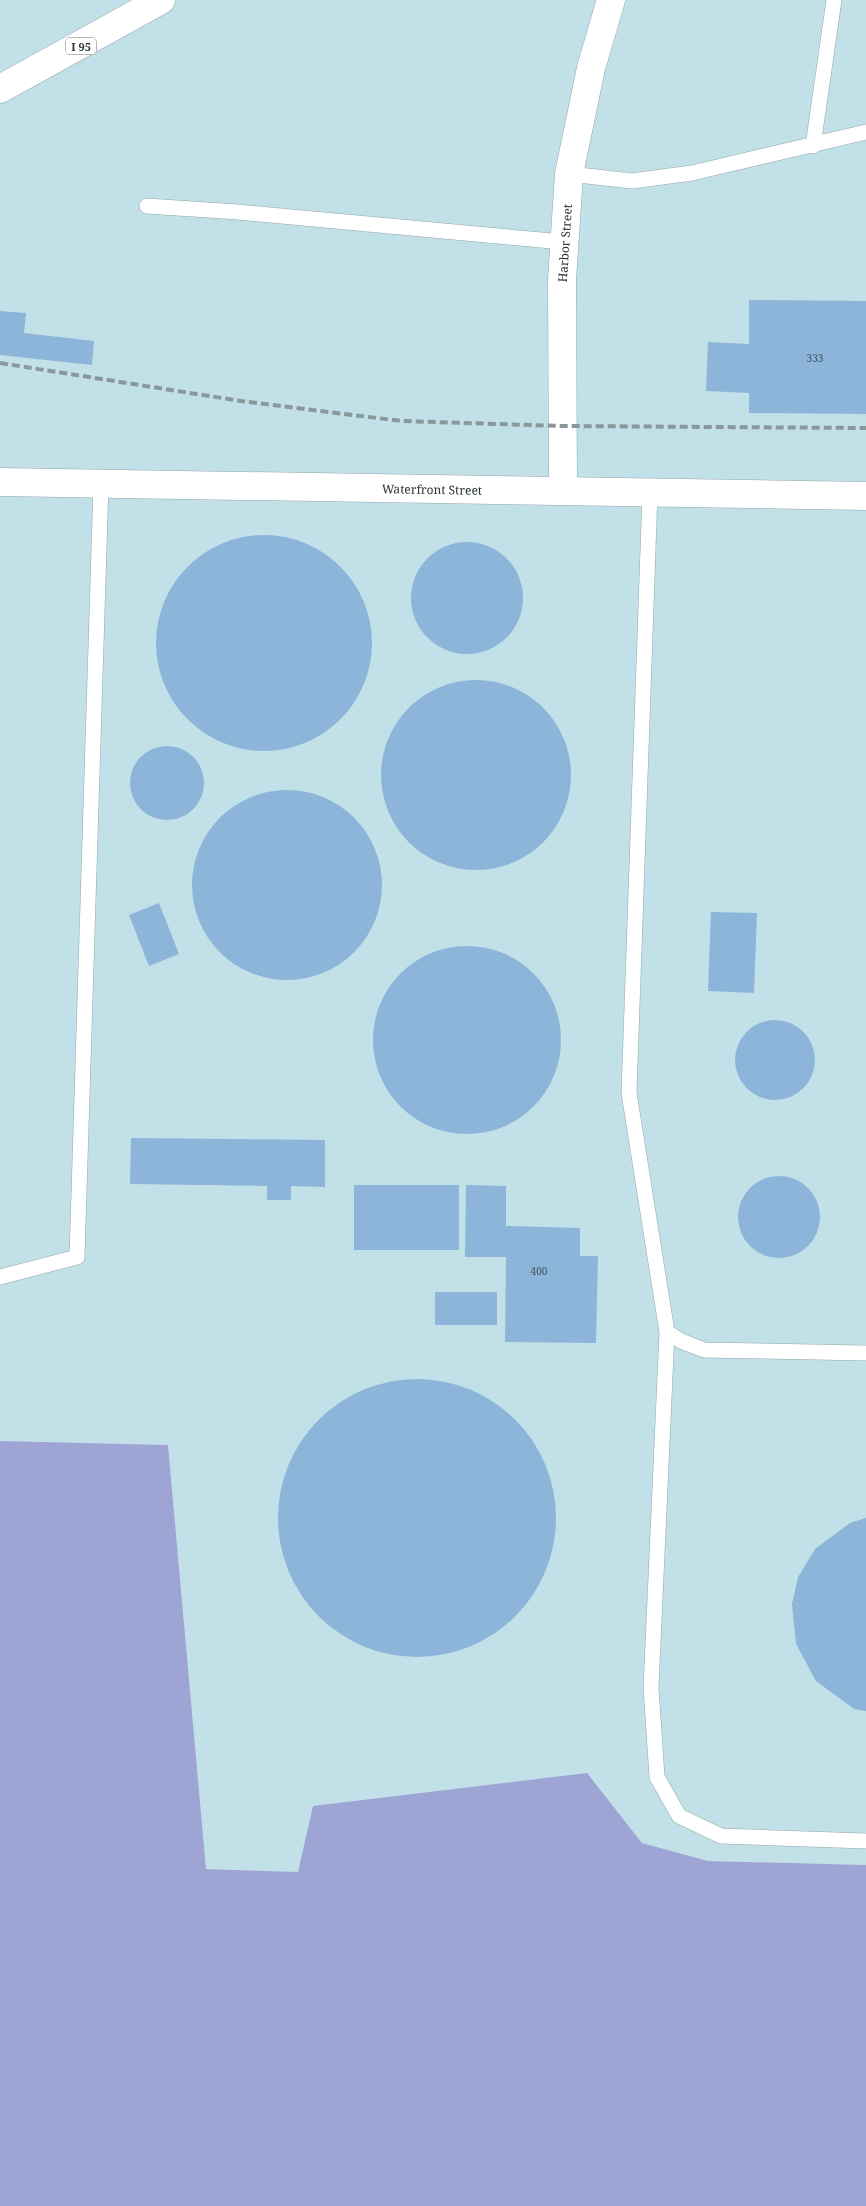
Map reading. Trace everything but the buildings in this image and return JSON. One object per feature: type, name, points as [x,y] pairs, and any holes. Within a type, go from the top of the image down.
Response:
[{"type":"main road","name":"I 95","points":[[0,89],[161,0]]},
{"type":"main road","name":"Harbor Street","points":[[564,491],[563,242],[569,174],[591,68],[611,0]]},
{"type":"main road","name":"Waterfront Street","points":[[0,482],[866,496]]},
{"type":"lane","points":[[813,146],[834,0]]},
{"type":"lane","points":[[569,174],[632,181],[692,173],[866,132]]},
{"type":"lane","points":[[146,206],[238,212],[563,242]]},
{"type":"lane","points":[[0,1277],[77,1257],[100,484]]},
{"type":"lane","points":[[650,492],[629,1093],[667,1332],[651,1688],[658,1778],[679,1816],[721,1836],[866,1841]]},
{"type":"lane","points":[[667,1332],[681,1341],[704,1350],[866,1353]]},
{"type":"shaded area","points":[[0,0],[866,0],[866,1865],[708,1861],[642,1843],[587,1774],[298,1872],[206,1869],[168,1445],[0,1441]]},
{"type":"water","points":[[0,1441],[168,1445],[206,1869],[298,1872],[313,1806],[587,1773],[642,1843],[708,1861],[866,1865],[866,2206],[0,2206]]},
{"type":"railway","points":[[0,363],[241,401],[401,421],[563,426],[866,428]]}]
